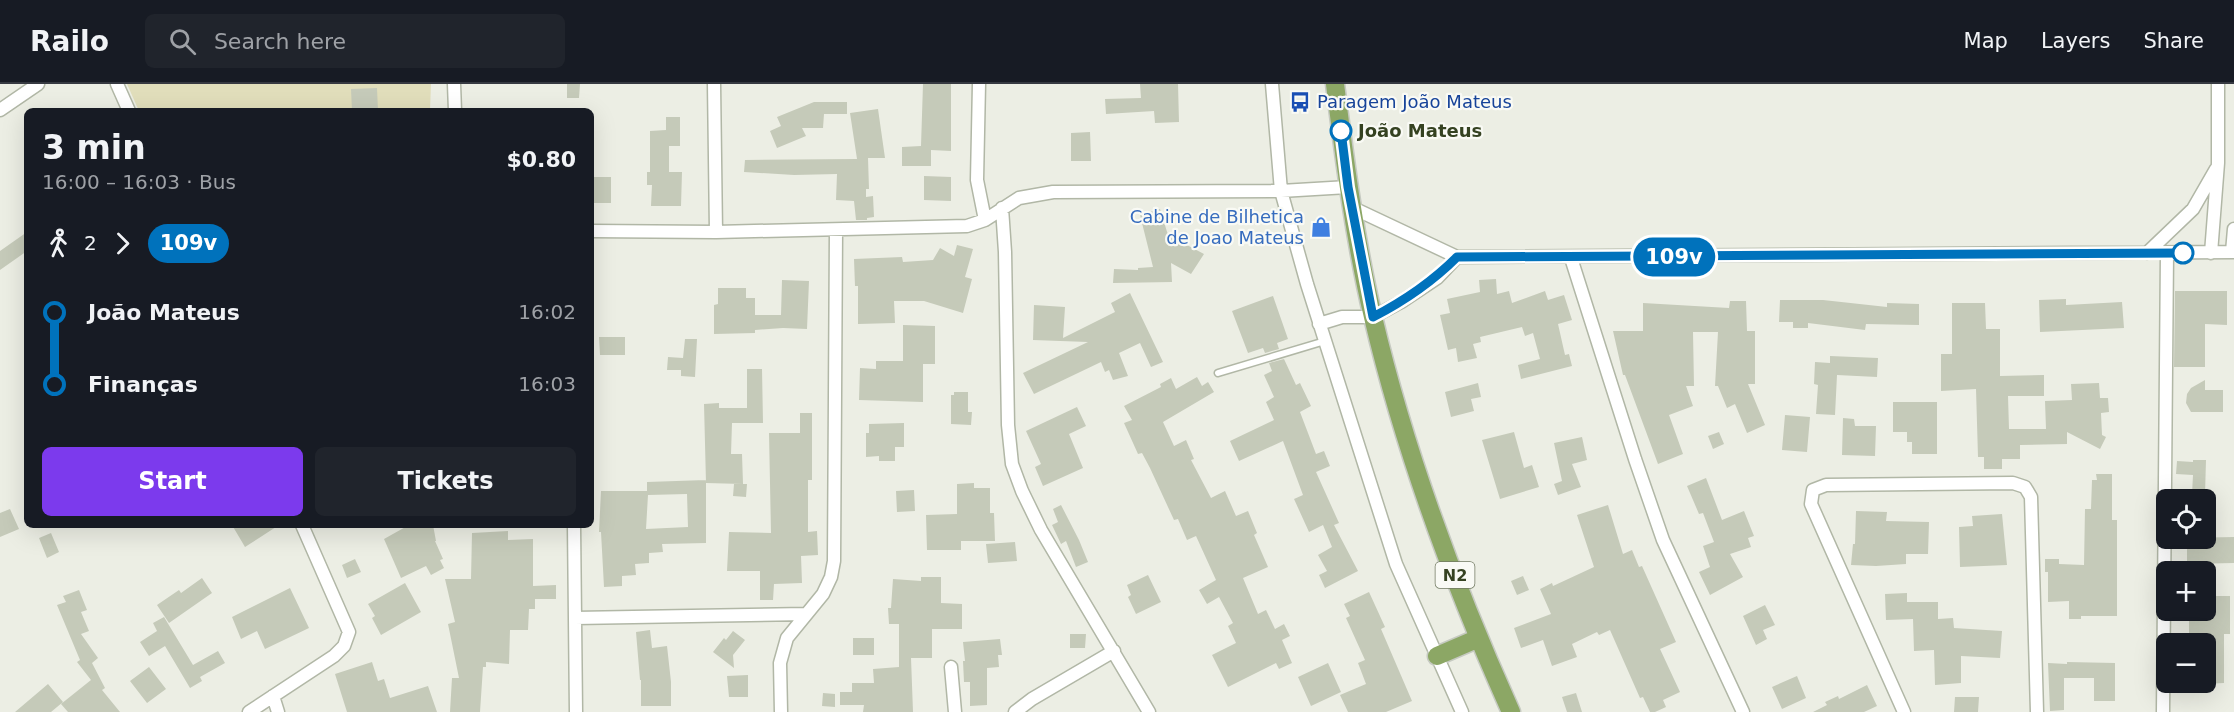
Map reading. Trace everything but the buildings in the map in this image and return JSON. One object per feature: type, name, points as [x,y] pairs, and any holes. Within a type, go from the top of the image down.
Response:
[{"type":"main road","name":"N2","points":[[1335,84],[1348,187],[1373,317],[1408,447],[1479,638],[1511,712]]},
{"type":"main road","points":[[1437,656],[1479,638]]},
{"type":"street","points":[[0,110],[38,84]]},
{"type":"street","points":[[117,84],[128,108]]},
{"type":"street","points":[[454,84],[455,108]]},
{"type":"street","points":[[714,84],[716,232]]},
{"type":"street","points":[[979,84],[977,180],[985,220]]},
{"type":"street","points":[[1272,84],[1281,191],[1319,324],[1396,564],[1462,712]]},
{"type":"street","points":[[2211,253],[2218,164],[2218,84]]},
{"type":"street","points":[[2147,253],[2193,209],[2218,164]]},
{"type":"street","points":[[594,231],[716,232],[967,226],[985,220],[1019,198],[1053,192],[1281,191],[1348,187]]},
{"type":"street","points":[[1002,208],[1008,425],[1012,464],[1041,530],[1149,712]]},
{"type":"street","points":[[1353,208],[1457,257],[2211,253],[2233,252],[2234,229]]},
{"type":"street","points":[[781,712],[780,663],[784,646],[787,638],[823,594],[831,577],[834,561],[836,230]]},
{"type":"street","points":[[2163,712],[2167,253]]},
{"type":"street","points":[[1319,324],[1342,317],[1373,317],[1437,278],[1457,257]]},
{"type":"street","points":[[1571,258],[1663,540],[1743,712]]},
{"type":"street","points":[[1904,712],[1811,504],[1813,490],[1826,484],[2013,483],[2025,487],[2031,497],[2037,712]]},
{"type":"street","points":[[249,712],[334,656],[344,646],[349,632],[303,528]]},
{"type":"street","points":[[574,528],[576,712]]},
{"type":"street","points":[[576,618],[806,614]]},
{"type":"street","points":[[1015,712],[1032,699],[1114,651]]},
{"type":"street","points":[[951,667],[955,712]]},
{"type":"street","points":[[273,696],[278,712]]},
{"type":"lane","points":[[1218,374],[1325,341]]},
{"type":"shaded area","points":[[127,84],[431,84],[430,108],[138,108]]},
{"type":"bus line","name":"109v","points":[[1341,131],[1348,187],[1373,317],[1437,278],[1457,257],[2183,253]]},
{"type":"place","name":"Paragem João Mateus","points":[[1300,102]]},
{"type":"place","name":"João Mateus","points":[[1341,131]]},
{"type":"place","name":"Cabine de Bilhetica de Joao Mateus","points":[[1321,227]]}]
